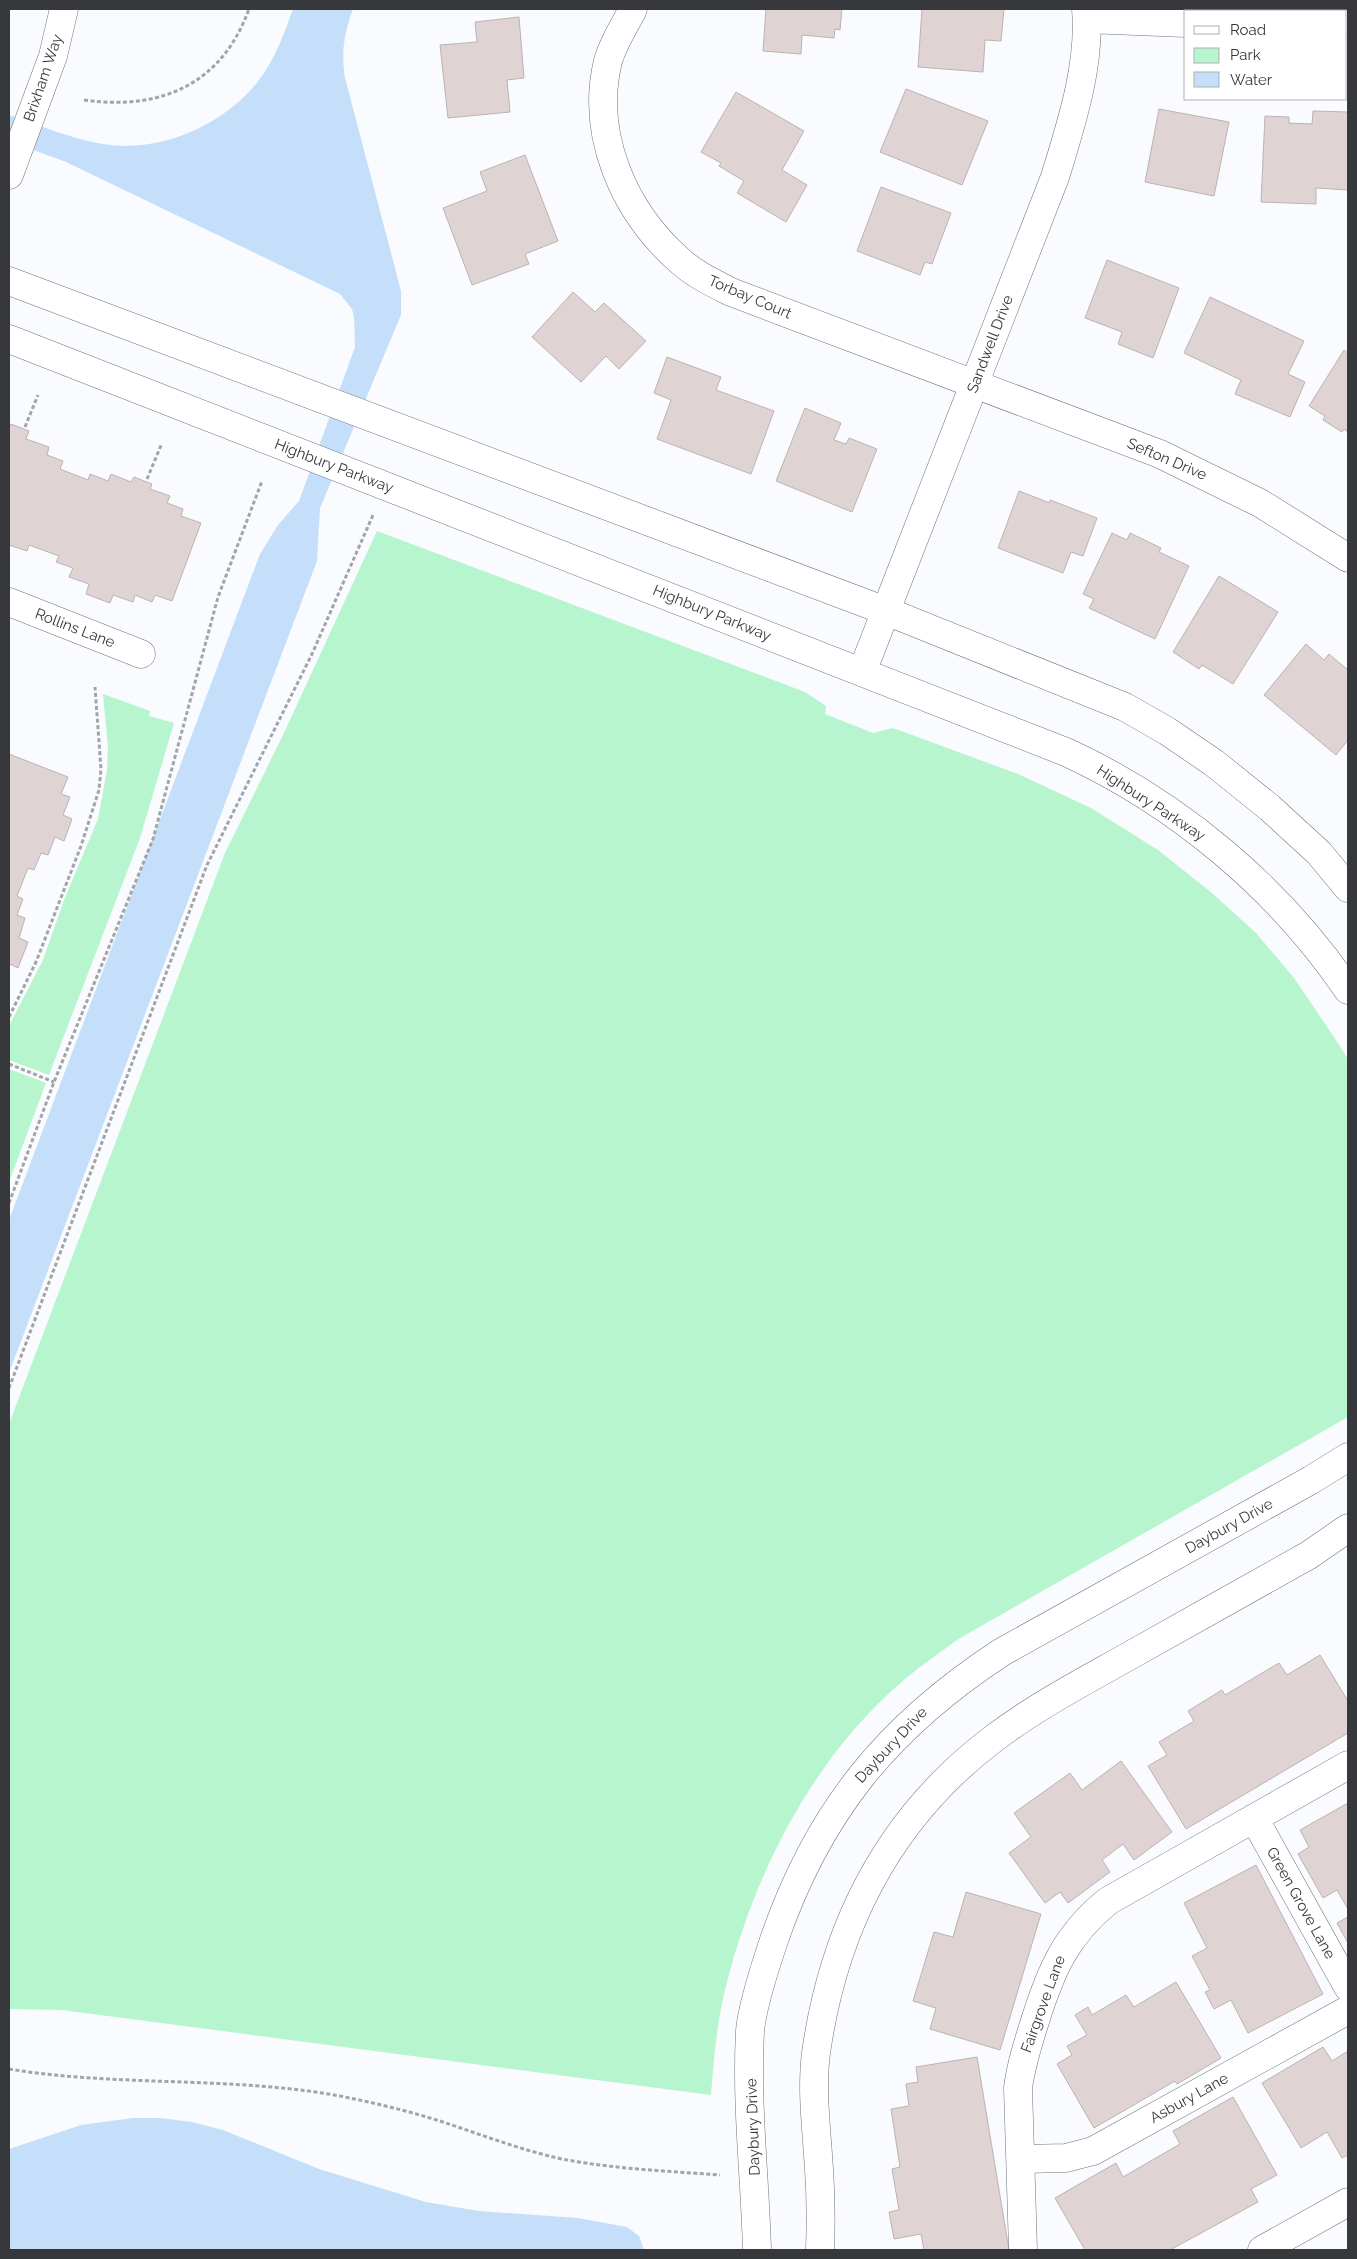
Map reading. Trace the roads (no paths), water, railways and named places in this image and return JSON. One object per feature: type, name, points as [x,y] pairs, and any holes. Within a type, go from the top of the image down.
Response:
[{"type":"street","name":"Brixham Way","points":[[9,175],[53,56],[64,9]]},
{"type":"street","name":"Torbay Court","points":[[632,9],[607,65],[603,104],[606,134],[614,164],[626,193],[642,219],[660,242],[680,262],[704,279],[731,292],[974,384]]},
{"type":"street","name":"Sandwell Drive","points":[[862,672],[1055,177],[1071,126],[1082,77],[1087,14]]},
{"type":"street","points":[[1087,14],[1184,23]]},
{"type":"street","points":[[9,281],[886,610],[1083,688],[1125,707],[1167,731],[1214,763],[1270,808],[1318,853],[1348,888]]},
{"type":"street","name":"Highbury Parkway","points":[[9,339],[1066,752],[1109,772],[1204,836],[1253,879],[1290,918],[1348,990]]},
{"type":"street","name":"Sefton Drive","points":[[974,384],[1160,454],[1260,503],[1348,558]]},
{"type":"street","name":"Rollins Lane","points":[[9,602],[141,654]]},
{"type":"street","name":"Daybury Drive","points":[[757,2250],[750,2029],[768,1957],[782,1916],[815,1846],[842,1801],[868,1766],[899,1733],[963,1677],[1002,1652],[1311,1480],[1348,1457]]},
{"type":"street","points":[[820,2250],[819,2172],[814,2084],[822,2022],[840,1950],[855,1908],[870,1879],[900,1834],[928,1798],[962,1764],[1023,1718],[1310,1555],[1348,1528]]},
{"type":"street","name":"Fairgrove Lane","points":[[1023,2250],[1022,2159],[1018,2102],[1020,2069],[1045,1990],[1065,1946],[1083,1923],[1108,1901],[1348,1765]]},
{"type":"street","name":"Green Grove Lane","points":[[1254,1818],[1348,1987]]},
{"type":"street","name":"Asbury Lane","points":[[1022,2159],[1066,2158],[1093,2151],[1348,2010]]},
{"type":"street","points":[[1262,2250],[1348,2202]]},
{"type":"water","points":[[293,9],[353,9],[344,43],[345,78],[401,291],[401,315],[320,508],[317,561],[9,1373],[9,1220],[260,554],[278,525],[299,501],[355,347],[352,309],[340,294],[66,162],[9,141],[9,115],[67,135],[103,144],[124,146],[146,145],[189,133],[209,123],[228,110],[245,96],[259,80],[283,37]]},
{"type":"water","points":[[133,2118],[160,2118],[192,2122],[223,2130],[319,2169],[426,2202],[479,2211],[578,2218],[627,2227],[639,2236],[644,2250],[9,2250],[9,2149],[81,2125]]}]
